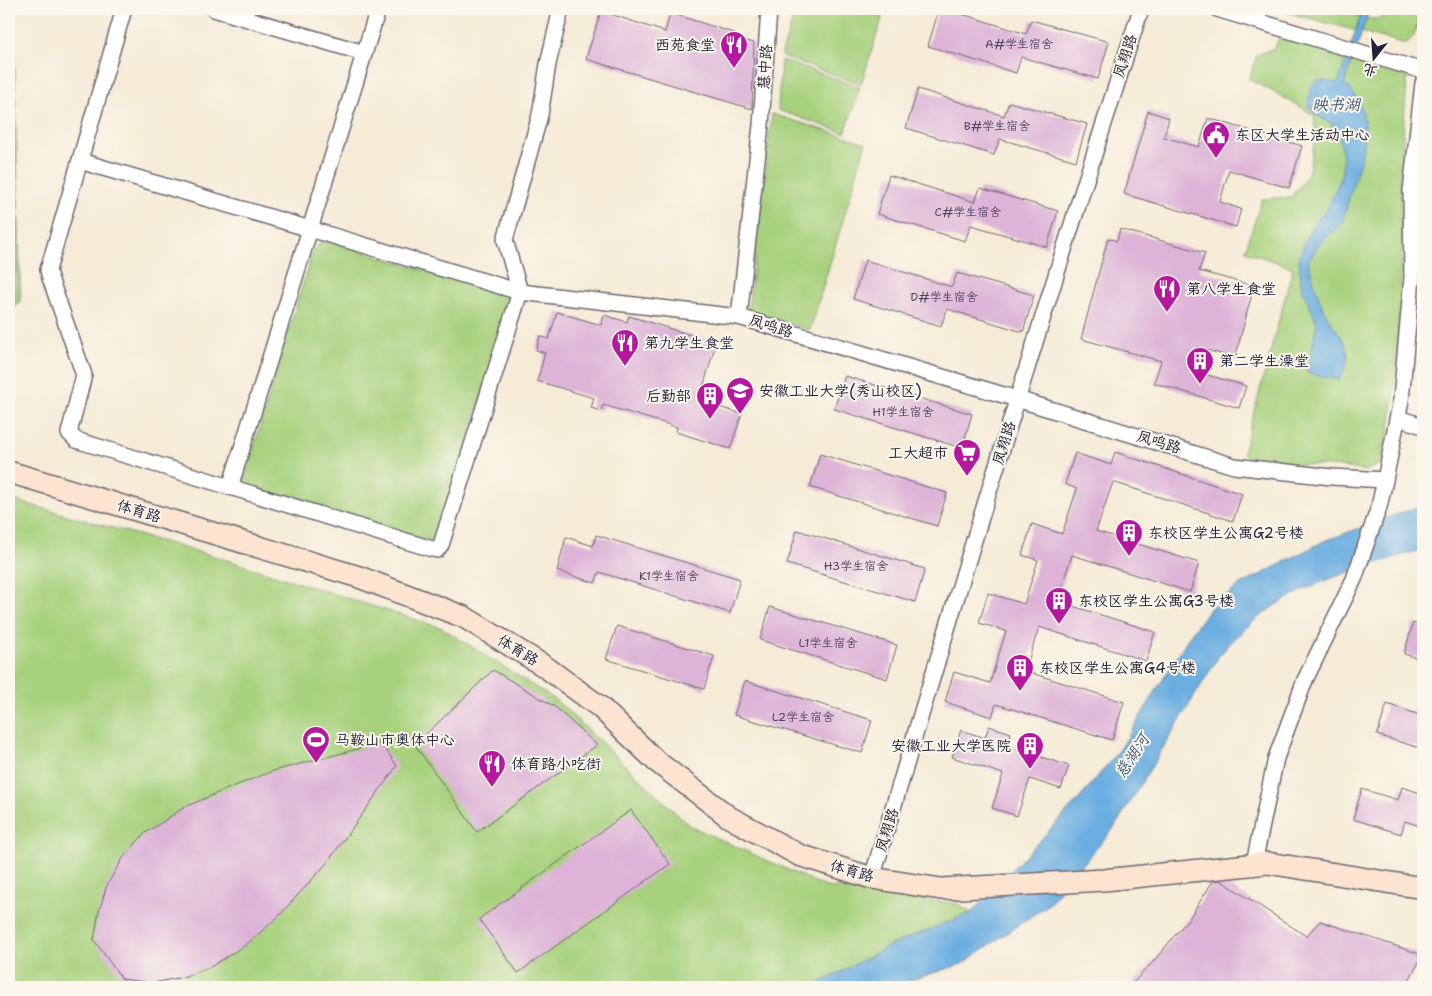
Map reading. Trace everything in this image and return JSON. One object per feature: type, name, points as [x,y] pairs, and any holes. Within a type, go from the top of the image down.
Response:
[{"type":"street","points":[[124,9],[48,270],[84,375],[69,433],[76,440],[432,550],[437,550],[441,545],[520,292],[505,240],[540,115],[548,64],[561,9]]},
{"type":"street","points":[[214,9],[364,53]]},
{"type":"street","points":[[230,487],[378,9]]},
{"type":"street","name":"慧中路","points":[[761,125],[770,9]]},
{"type":"street","name":"凤翔路","points":[[872,878],[1075,210],[1141,9]]},
{"type":"street","points":[[1217,9],[1423,71]]},
{"type":"street","points":[[1254,863],[1276,758],[1305,680],[1354,579],[1380,507],[1401,400],[1412,278],[1412,191],[1423,83]]},
{"type":"street","name":"凤鸣路","points":[[761,125],[740,317],[1017,398],[1234,466],[1332,477],[1385,480]]},
{"type":"street","points":[[80,161],[520,292],[740,317]]},
{"type":"street","points":[[1398,418],[1423,426]]},
{"type":"street","name":"体育路","points":[[9,472],[359,577],[464,617],[544,666],[600,707],[656,761],[729,817],[799,855],[872,878],[942,889],[1104,880],[1268,863],[1423,888]]},
{"type":"green space","points":[[9,9],[13,9],[21,302],[9,313]]},
{"type":"green space","points":[[796,9],[885,9],[861,84],[781,56]]},
{"type":"green space","points":[[1275,9],[1354,9],[1355,16],[1375,19],[1384,16],[1392,9],[1422,9],[1414,36],[1406,44]]},
{"type":"green space","points":[[1281,35],[1407,77],[1400,177],[1402,261],[1392,415],[1382,463],[1365,471],[1343,467],[1252,461],[1243,453],[1293,268],[1245,251],[1262,199],[1291,197],[1308,175],[1316,135],[1314,115],[1249,79],[1257,55],[1274,48]]},
{"type":"green space","points":[[781,60],[860,87],[845,133],[778,110]]},
{"type":"green space","points":[[772,114],[866,143],[810,330],[748,311]]},
{"type":"green space","points":[[329,241],[508,296],[511,303],[435,543],[244,486],[243,483],[313,250],[321,243]]},
{"type":"green space","name":"马鞍山市奥体中心","points":[[9,499],[217,557],[442,628],[557,701],[690,826],[826,887],[958,904],[971,913],[891,945],[813,987],[9,987]]},
{"type":"water","name":"映书湖","points":[[1363,9],[1381,9],[1368,14],[1344,85],[1349,87],[1363,112],[1365,127],[1362,154],[1342,223],[1318,245],[1308,262],[1323,308],[1342,338],[1347,352],[1345,369],[1339,380],[1307,373],[1317,323],[1302,292],[1299,260],[1313,225],[1327,209],[1341,178],[1343,158],[1339,134],[1330,123],[1316,115],[1308,105],[1311,86],[1318,80],[1338,83]]},
{"type":"water","name":"慈湖河","points":[[1423,505],[1423,549],[1338,576],[1288,598],[1264,614],[1241,633],[1219,656],[1114,828],[1049,904],[962,964],[889,987],[813,987],[891,945],[971,913],[1080,798],[1121,748],[1190,635],[1209,609],[1239,586],[1324,541]]},
{"type":"building","points":[[939,9],[946,9],[1026,34],[1031,20],[1109,42],[1098,79],[1021,57],[1016,73],[928,46]]},
{"type":"building","points":[[601,11],[665,32],[670,13],[734,33],[733,37],[754,43],[752,109],[586,59]]},
{"type":"building","points":[[918,89],[1004,116],[1009,102],[1087,124],[1076,161],[1000,139],[994,155],[906,128]]},
{"type":"building","name":"东区大学生活动中心","points":[[1148,111],[1169,118],[1164,137],[1199,147],[1208,118],[1302,146],[1289,188],[1229,170],[1220,202],[1241,209],[1236,227],[1124,194]]},
{"type":"building","points":[[889,175],[975,202],[980,188],[1058,211],[1047,247],[971,225],[965,241],[877,214]]},
{"type":"building","name":"第八学生食堂","points":[[1120,229],[1205,253],[1199,271],[1254,286],[1235,358],[1196,347],[1190,370],[1246,386],[1239,408],[1154,383],[1161,361],[1081,339],[1108,238],[1117,241]]},
{"type":"building","points":[[865,260],[952,287],[957,273],[1034,295],[1023,332],[947,309],[941,326],[853,299]]},
{"type":"building","name":"第九学生食堂","points":[[557,312],[601,325],[604,315],[627,322],[629,316],[716,343],[699,401],[742,414],[730,449],[676,432],[677,427],[603,405],[601,411],[591,408],[594,398],[537,381],[545,353],[536,350],[540,336],[549,339]]},
{"type":"building","points":[[845,376],[972,414],[962,448],[834,409]]},
{"type":"building","points":[[1115,452],[1242,494],[1233,521],[1113,482],[1096,531],[1199,563],[1190,592],[1072,555],[1057,601],[1155,632],[1146,661],[1039,627],[1025,671],[1124,702],[1112,740],[996,704],[992,717],[945,702],[954,672],[990,683],[1006,631],[979,623],[988,593],[1024,604],[1038,560],[1022,555],[1032,524],[1062,534],[1077,489],[1065,484],[1075,453],[1111,465]]},
{"type":"building","points":[[820,454],[947,493],[937,526],[810,487]]},
{"type":"building","points":[[797,530],[925,569],[915,602],[787,564]]},
{"type":"building","points":[[596,535],[740,579],[730,613],[599,572],[595,583],[557,571],[566,537],[593,546]]},
{"type":"building","points":[[770,607],[897,645],[887,679],[760,640]]},
{"type":"building","points":[[1413,623],[1423,627],[1423,660],[1404,654]]},
{"type":"building","points":[[617,626],[714,656],[704,689],[606,659]]},
{"type":"building","name":"体育路小吃街","points":[[493,670],[555,707],[597,745],[477,832],[415,745]]},
{"type":"building","points":[[745,681],[872,720],[862,753],[734,715]]},
{"type":"building","points":[[1387,704],[1423,716],[1423,749],[1377,735]]},
{"type":"building","name":"安徽工业大学医院","points":[[989,726],[1011,733],[1007,746],[1069,766],[1061,789],[1030,779],[1017,816],[992,808],[1003,774],[952,757],[961,730],[985,738]]},
{"type":"building","points":[[381,743],[397,766],[327,863],[277,918],[247,944],[212,966],[183,977],[153,983],[122,979],[94,940],[99,911],[107,885],[123,858],[144,834],[185,807],[273,771]]},
{"type":"building","points":[[1402,787],[1423,794],[1423,827],[1405,821],[1401,834],[1353,819],[1362,789],[1398,800]]},
{"type":"building","points":[[631,810],[670,864],[518,973],[479,919]]},
{"type":"building","points":[[1220,880],[1306,936],[1320,921],[1423,955],[1405,987],[1129,987],[1153,962],[1190,917],[1213,881]]},
{"type":"place","name":"西苑食堂","points":[[734,69]]},
{"type":"place","name":"东区大学生活动中心","points":[[1216,159]]},
{"type":"place","name":"第八学生食堂","points":[[1167,313]]},
{"type":"place","name":"第九学生食堂","points":[[625,367]]},
{"type":"place","name":"第二学生澡堂","points":[[1200,385]]},
{"type":"place","name":"安徽工业大学(秀山校区)","points":[[740,415]]},
{"type":"place","name":"后勤部","points":[[710,420]]},
{"type":"place","name":"工大超市","points":[[967,477]]},
{"type":"place","name":"东校区学生公寓G2号楼","points":[[1129,557]]},
{"type":"place","name":"东校区学生公寓G3号楼","points":[[1059,625]]},
{"type":"place","name":"东校区学生公寓G4号楼","points":[[1020,692]]},
{"type":"place","name":"马鞍山市奥体中心","points":[[316,764]]},
{"type":"place","name":"安徽工业大学医院","points":[[1030,770]]},
{"type":"place","name":"体育路小吃街","points":[[492,788]]}]
